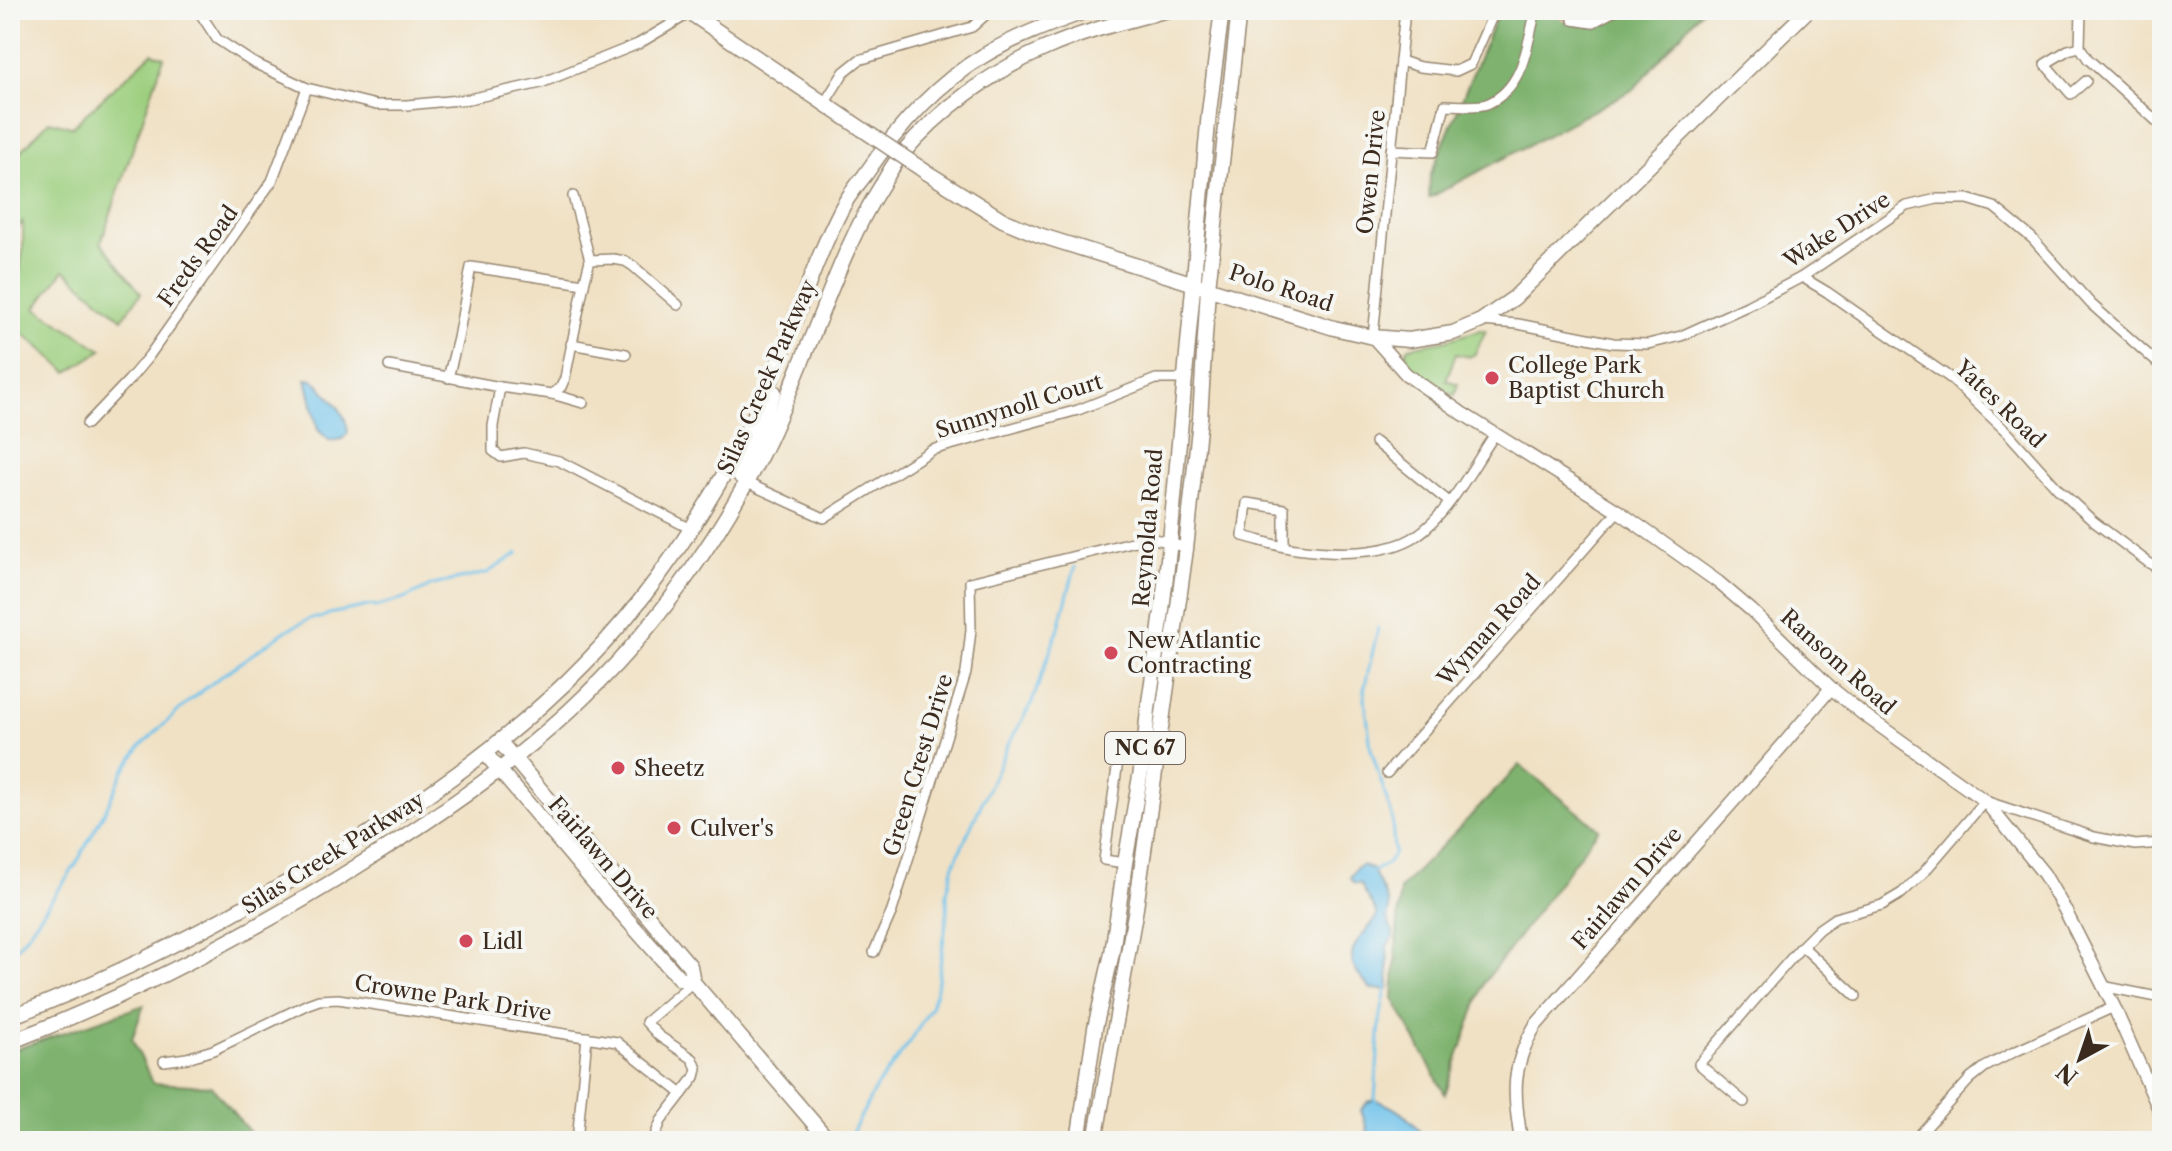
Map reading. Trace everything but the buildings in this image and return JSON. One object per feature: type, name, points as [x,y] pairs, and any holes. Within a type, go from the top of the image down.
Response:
[{"type":"main road","name":"Silas Creek Parkway","points":[[10,1017],[112,974],[253,903],[428,795],[528,719],[617,630],[691,529],[762,399],[815,265],[844,203],[886,143],[929,97],[983,56],[1042,26],[1089,10]]},
{"type":"main road","name":"Silas Creek Parkway","points":[[10,1042],[121,995],[217,948],[301,901],[386,849],[499,771],[571,710],[645,631],[714,536],[762,453],[844,256],[870,203],[901,155],[943,113],[990,78],[1044,49],[1168,10]]},
{"type":"main road","name":"Polo Road","points":[[688,11],[926,172],[1003,220],[1058,241],[1334,328],[1373,337],[1409,340],[1453,333],[1498,311],[1808,10]]},
{"type":"main road","name":"Reynolda Road","points":[[1078,1141],[1144,753],[1170,542],[1184,379],[1202,286],[1238,14]]},
{"type":"main road","name":"Reynolda Road","points":[[1095,1141],[1136,908],[1186,549],[1200,419],[1209,112],[1222,15]]},
{"type":"main road","points":[[745,482],[739,474],[740,470],[779,379],[786,356],[787,338]]},
{"type":"main road","name":"Fairlawn Drive","points":[[500,742],[690,966],[693,982],[829,1141]]},
{"type":"main road","name":"Fairlawn Drive","points":[[485,753],[679,978],[693,982]]},
{"type":"main road","points":[[112,974],[121,995]]},
{"type":"street","points":[[198,10],[217,39],[252,62],[307,88],[376,105],[469,99],[541,83],[638,44],[688,11]]},
{"type":"street","points":[[824,104],[844,72],[859,60],[972,27],[991,10]]},
{"type":"street","name":"Owen Drive","points":[[1373,337],[1405,10]]},
{"type":"street","points":[[1400,61],[1456,71],[1471,64],[1495,10]]},
{"type":"street","points":[[1391,150],[1433,152],[1445,105],[1488,105],[1511,86],[1525,61],[1536,10]]},
{"type":"street","points":[[1573,20],[1592,23],[1616,10]]},
{"type":"street","points":[[2081,10],[2080,47],[2088,59],[2162,126]]},
{"type":"street","points":[[2080,47],[2068,50],[2045,64],[2071,94],[2086,81]]},
{"type":"street","name":"Freds Road","points":[[87,424],[149,356],[264,195],[307,88]]},
{"type":"street","points":[[552,394],[561,387],[565,378],[590,260],[573,196]]},
{"type":"street","name":"Wake Drive","points":[[1481,321],[1518,324],[1613,343],[1648,344],[1681,336],[1802,277],[1907,206],[1937,199],[1968,199],[1994,207],[2032,238],[2091,304],[2162,367]]},
{"type":"street","points":[[590,260],[625,261],[678,305]]},
{"type":"street","points":[[448,378],[471,267],[584,284]]},
{"type":"street","name":"Yates Road","points":[[1802,277],[1949,377],[2093,521],[2162,570]]},
{"type":"street","name":"Ransom Road","points":[[1373,337],[1406,374],[1618,511],[1718,582],[1831,688],[1873,722],[1985,801],[2044,874],[2065,910],[2114,1007],[2162,1116]]},
{"type":"street","points":[[571,344],[626,354]]},
{"type":"street","points":[[389,366],[552,394],[583,403]]},
{"type":"street","name":"Sunnynoll Court","points":[[745,482],[824,518],[932,450],[1078,410],[1156,379],[1184,379]]},
{"type":"street","points":[[500,387],[493,426],[493,451],[501,457],[524,453],[559,461],[691,529]]},
{"type":"street","points":[[1284,547],[1284,509],[1247,503],[1243,536],[1284,547],[1294,549],[1339,551],[1397,546],[1433,521],[1495,434]]},
{"type":"street","points":[[1375,442],[1449,502]]},
{"type":"street","name":"Wyman Road","points":[[1387,773],[1618,511]]},
{"type":"street","name":"Green Crest Drive","points":[[874,952],[892,911],[966,673],[971,630],[970,582],[1148,538],[1170,542]]},
{"type":"street","points":[[1170,542],[1186,549]]},
{"type":"street","name":"Fairlawn Drive","points":[[1521,1141],[1515,1073],[1522,1047],[1535,1026],[1831,688]]},
{"type":"street","points":[[1118,761],[1104,860],[1125,863]]},
{"type":"street","points":[[1744,1102],[1699,1064],[1819,929],[1835,918],[1882,905],[1902,893],[1985,801],[2094,837],[2135,845],[2162,843]]},
{"type":"street","points":[[1802,946],[1856,996]]},
{"type":"street","points":[[653,1141],[661,1121],[695,1077],[697,1069],[690,1056],[659,1036],[646,1022],[693,982]]},
{"type":"street","points":[[2102,986],[2162,998]]},
{"type":"street","name":"Crowne Park Drive","points":[[164,1061],[213,1050],[308,1004],[330,999],[606,1039],[623,1046],[682,1094]]},
{"type":"street","points":[[1914,1141],[1970,1079],[1985,1067],[2114,1007]]},
{"type":"street","points":[[577,1141],[587,1037]]},
{"type":"green space","points":[[1499,10],[1702,10],[1634,89],[1429,198],[1430,176]]},
{"type":"green space","points":[[152,53],[164,57],[101,242],[141,293],[122,319],[64,270],[36,308],[102,350],[68,372],[11,323],[23,251],[23,222],[10,236],[10,163],[49,121],[72,127]]},
{"type":"green space","points":[[1486,330],[1475,354],[1469,357],[1456,354],[1446,380],[1458,384],[1454,396],[1408,364],[1405,354],[1409,347]]},
{"type":"green space","points":[[1520,765],[1599,829],[1484,983],[1445,1094],[1393,998],[1400,889]]},
{"type":"green space","points":[[144,1005],[132,1039],[153,1083],[211,1086],[257,1141],[10,1140],[10,1051]]},
{"type":"water","points":[[306,379],[318,384],[341,412],[348,433],[342,439],[330,441],[318,430]]},
{"type":"water","points":[[1362,865],[1373,870],[1388,902],[1387,919],[1393,937],[1387,946],[1387,990],[1371,989],[1356,972],[1352,959],[1356,943],[1372,924],[1376,913],[1361,884],[1354,883],[1350,878]]},
{"type":"water","points":[[1375,1100],[1404,1115],[1426,1141],[1366,1141],[1367,1128],[1361,1110],[1368,1102]]},
{"type":"waterway","points":[[10,956],[75,866],[123,772],[141,746],[189,701],[287,630],[312,618],[374,607],[404,599],[433,585],[487,573],[518,553]]},
{"type":"waterway","points":[[851,1135],[876,1087],[910,1042],[931,1007],[937,988],[947,892],[954,864],[1009,743],[1032,702],[1059,627],[1075,567]]},
{"type":"waterway","points":[[1372,872],[1388,863],[1394,853],[1392,816],[1371,749],[1364,690],[1378,628]]},
{"type":"waterway","points":[[1377,1103],[1380,1020],[1386,988]]},
{"type":"tunnel","points":[[1552,11],[1573,20]]},
{"type":"place","name":"College Park Baptist Church","points":[[1492,378]]},
{"type":"place","name":"New Atlantic Contracting","points":[[1111,653]]},
{"type":"place","name":"Sheetz","points":[[618,768]]},
{"type":"place","name":"Culver's","points":[[674,828]]},
{"type":"place","name":"Lidl","points":[[466,941]]}]
